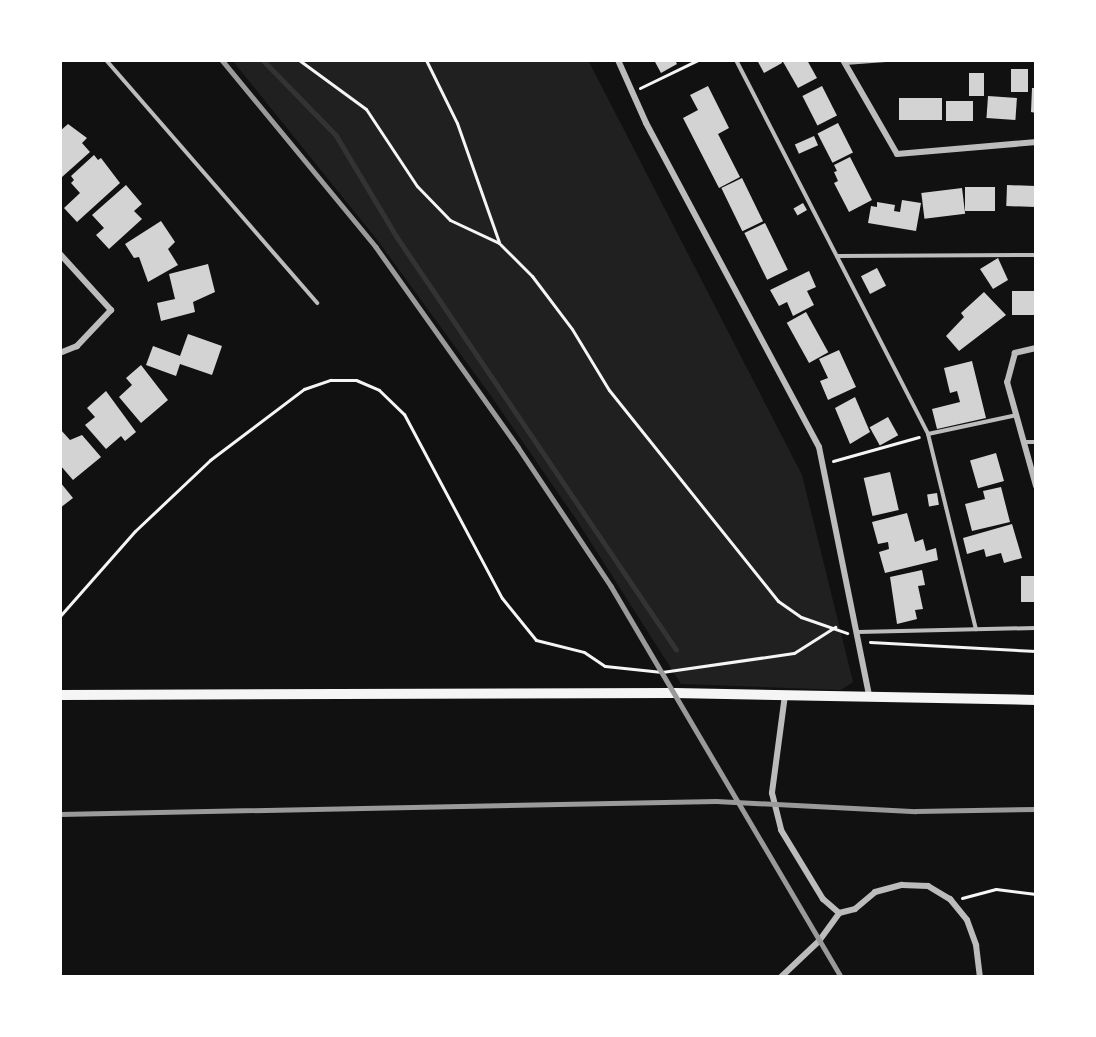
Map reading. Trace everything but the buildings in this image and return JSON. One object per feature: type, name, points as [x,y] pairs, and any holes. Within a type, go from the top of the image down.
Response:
[{"type":"main road","points":[[60,695],[785,694],[1036,700]]},
{"type":"street","points":[[618,60],[632,92],[819,447],[860,641],[869,696]]},
{"type":"street","points":[[843,62],[897,154],[1036,142]]},
{"type":"street","points":[[60,254],[111,310],[77,346],[60,353]]},
{"type":"street","points":[[1036,348],[1015,353],[1007,382],[1036,486]]},
{"type":"street","points":[[785,694],[772,793],[781,830],[823,899],[839,913]]},
{"type":"street","points":[[781,977],[819,941],[839,913],[855,909],[875,892],[902,885],[928,886],[954,903],[967,920],[976,945],[980,977]]},
{"type":"lane","points":[[106,60],[318,303]]},
{"type":"lane","points":[[736,60],[928,434],[976,629]]},
{"type":"lane","points":[[843,62],[886,60]]},
{"type":"lane","points":[[837,256],[1036,255]]},
{"type":"lane","points":[[928,434],[1017,415]]},
{"type":"lane","points":[[1024,442],[1036,442]]},
{"type":"lane","points":[[858,632],[1036,628]]},
{"type":"path","points":[[300,60],[366,109],[417,186],[450,220],[499,243],[532,276],[572,329],[609,390],[778,601],[801,617],[835,627],[860,641],[902,647],[1036,651]]},
{"type":"path","points":[[426,60],[457,123],[499,243]]},
{"type":"path","points":[[632,92],[698,60]]},
{"type":"path","points":[[60,616],[135,531],[210,460],[304,389],[330,380],[356,380],[379,390],[404,414],[502,598],[536,640],[584,652],[605,666],[662,672],[794,652],[835,627]]},
{"type":"path","points":[[822,464],[928,434]]},
{"type":"path","points":[[954,903],[968,893],[996,889],[1036,894]]},
{"type":"shaded area","points":[[232,60],[588,60],[802,475],[853,682],[841,690],[681,684],[576,519],[491,396],[378,241]]},
{"type":"waterway","points":[[263,60],[336,135],[397,237],[676,649]]},
{"type":"railway","points":[[222,60],[376,247],[518,447],[611,586],[841,977]]},
{"type":"railway","points":[[60,814],[716,801],[916,811],[1036,809]]}]
